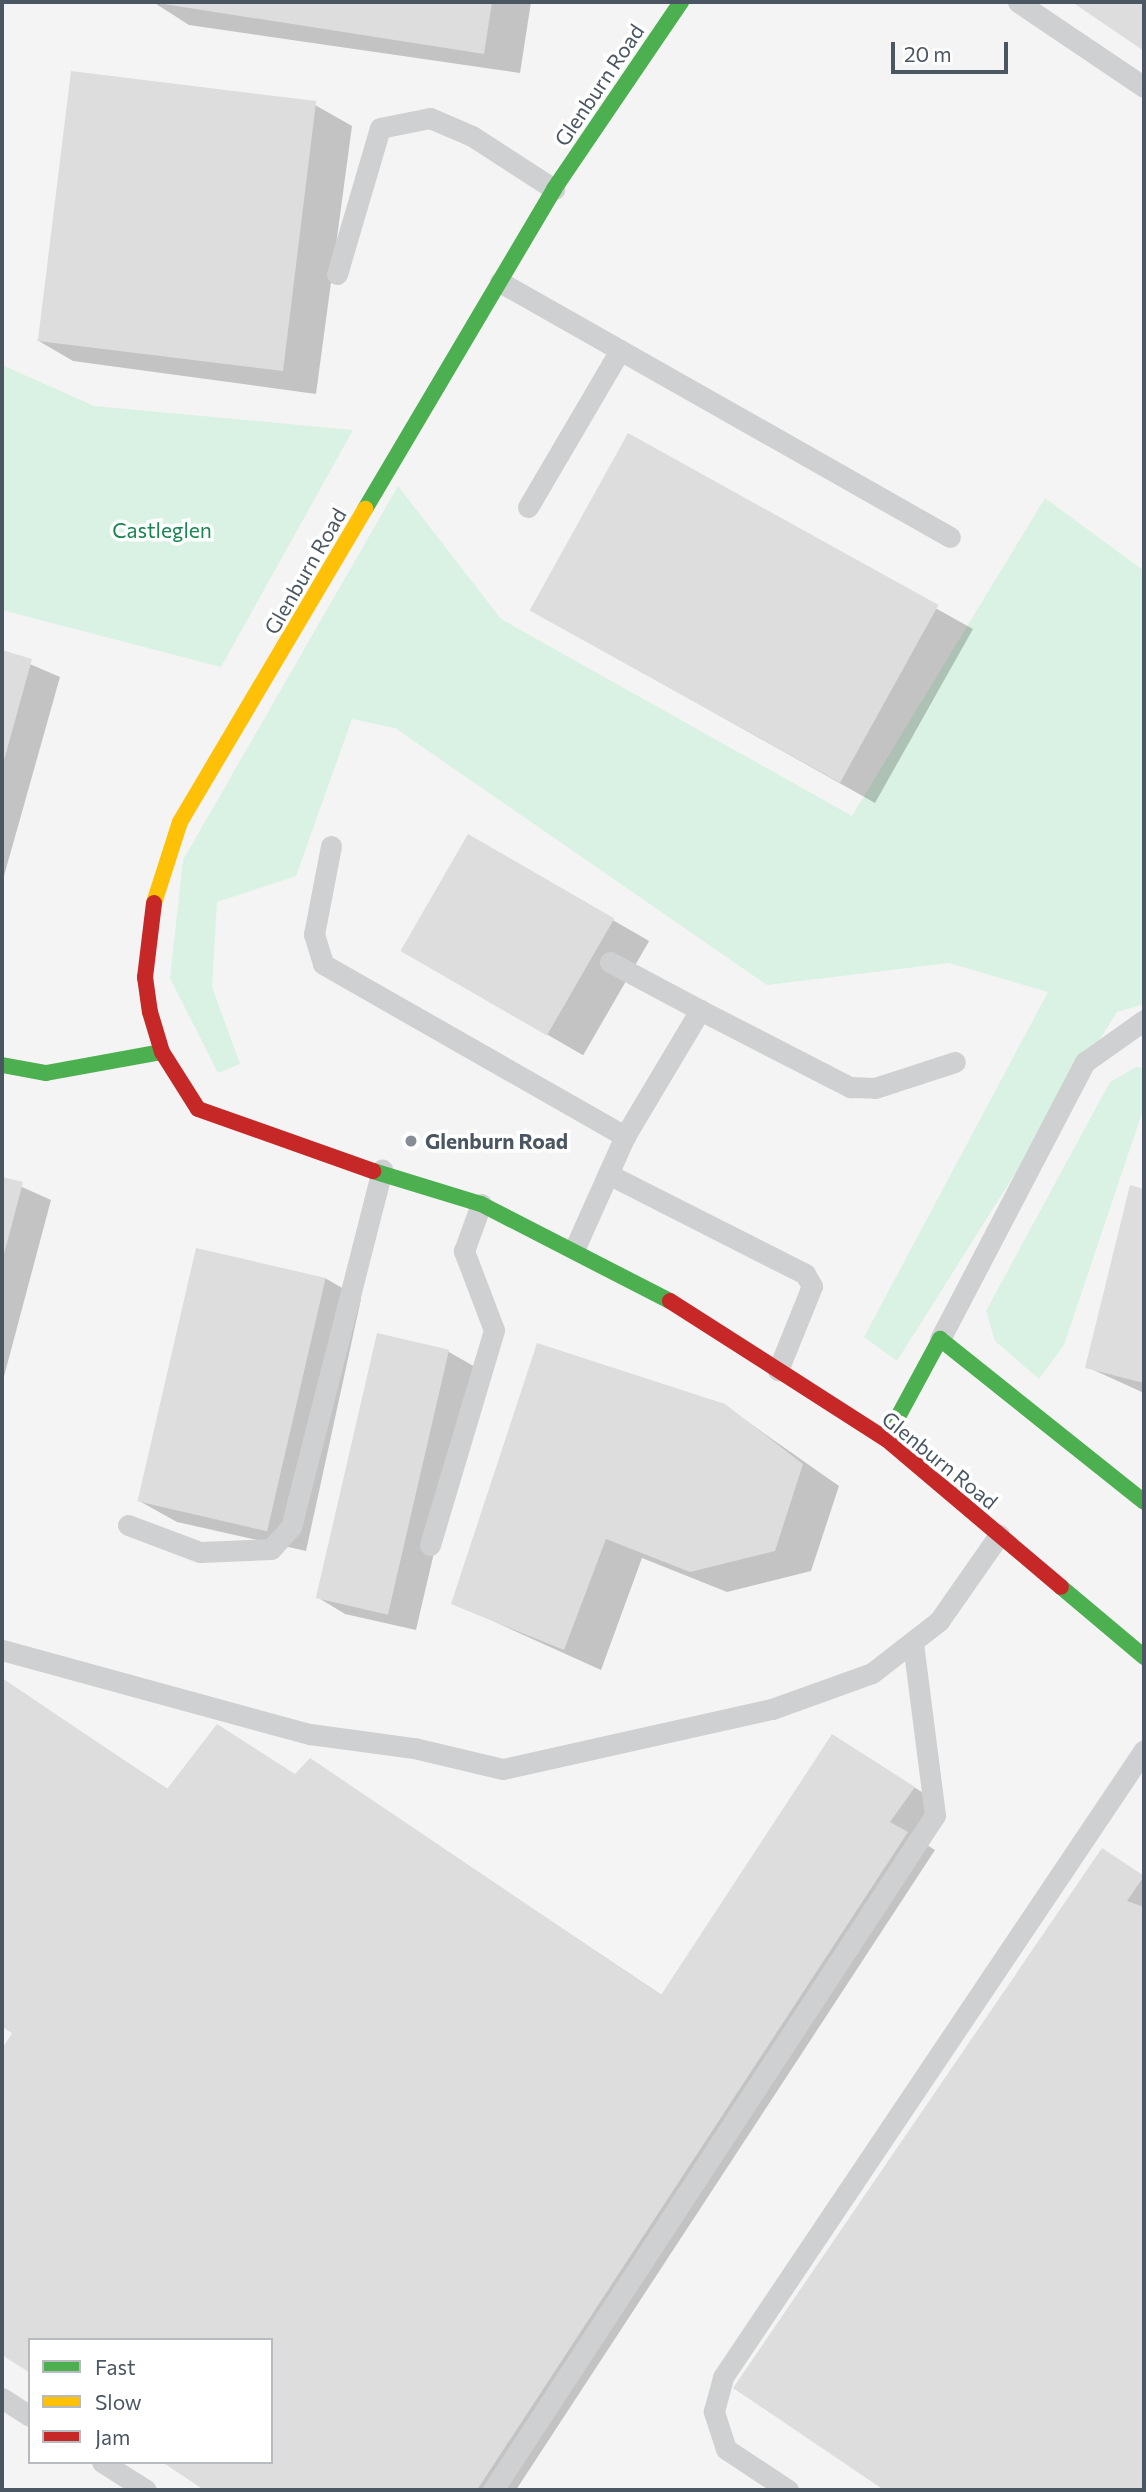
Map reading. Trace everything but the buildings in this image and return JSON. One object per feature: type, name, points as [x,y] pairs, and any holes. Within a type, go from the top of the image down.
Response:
[{"type":"street","name":"Glenburn Road","points":[[681,2],[554,189],[180,822],[154,903],[145,977],[162,1052],[198,1109],[266,1138],[382,1169],[481,1204],[575,1248],[778,1370],[886,1439],[1144,1657]]},
{"type":"street","points":[[2,1065],[46,1073],[162,1052]]},
{"type":"street","points":[[886,1439],[940,1339],[1144,1502]]},
{"type":"lane","points":[[1018,2],[1144,88]]},
{"type":"lane","points":[[337,274],[380,128],[430,118],[472,136],[554,189]]},
{"type":"lane","points":[[500,282],[950,537]]},
{"type":"lane","points":[[528,507],[620,350]]},
{"type":"lane","points":[[331,846],[314,934],[323,964],[625,1136]]},
{"type":"lane","points":[[610,962],[850,1087],[875,1088],[955,1062]]},
{"type":"lane","points":[[575,1248],[625,1136],[699,1010]]},
{"type":"lane","points":[[940,1339],[1085,1062],[1144,1020]]},
{"type":"lane","points":[[128,1525],[200,1552],[271,1549],[291,1527],[382,1169]]},
{"type":"lane","points":[[608,1174],[806,1274],[812,1286],[778,1370]]},
{"type":"lane","points":[[430,1545],[494,1330],[464,1251],[481,1204]]},
{"type":"lane","points":[[2,1650],[310,1734],[414,1748],[503,1769],[772,1709],[872,1673],[913,1644],[939,1621],[999,1535]]},
{"type":"lane","points":[[493,2490],[935,1815],[913,1644]]},
{"type":"lane","points":[[788,2490],[726,2449],[713,2411],[723,2377],[1144,1750]]},
{"type":"lane","points":[[2,2398],[28,2415]]},
{"type":"lane","points":[[105,2464],[146,2490]]},
{"type":"green space","name":"Castleglen","points":[[2,365],[94,406],[353,430],[221,667],[2,610]]},
{"type":"green space","points":[[398,486],[501,619],[852,816],[1045,498],[1144,571],[1144,1004],[1117,1012],[897,1361],[864,1337],[1048,992],[949,963],[767,985],[395,728],[352,719],[296,876],[217,902],[212,987],[240,1064],[218,1073],[170,978],[183,860]]},
{"type":"green space","points":[[1136,1067],[1144,1068],[1144,1107],[1064,1345],[1039,1379],[995,1341],[986,1311],[1110,1082]]},
{"type":"traffic: fast","points":[[365,509],[554,189],[681,2]]},
{"type":"traffic: fast","points":[[2,1065],[46,1073],[162,1052]]},
{"type":"traffic: fast","points":[[373,1171],[481,1204],[670,1301]]},
{"type":"traffic: fast","points":[[886,1439],[940,1339],[1144,1502]]},
{"type":"traffic: fast","points":[[1061,1587],[1144,1657]]},
{"type":"traffic: slow","points":[[154,903],[180,822],[365,509]]},
{"type":"traffic: jam","points":[[154,903],[145,977],[150,1012],[162,1052],[198,1109],[373,1171]]},
{"type":"traffic: jam","points":[[670,1301],[886,1439],[1061,1587]]},
{"type":"place","name":"Glenburn Road","points":[[411,1141]]}]
